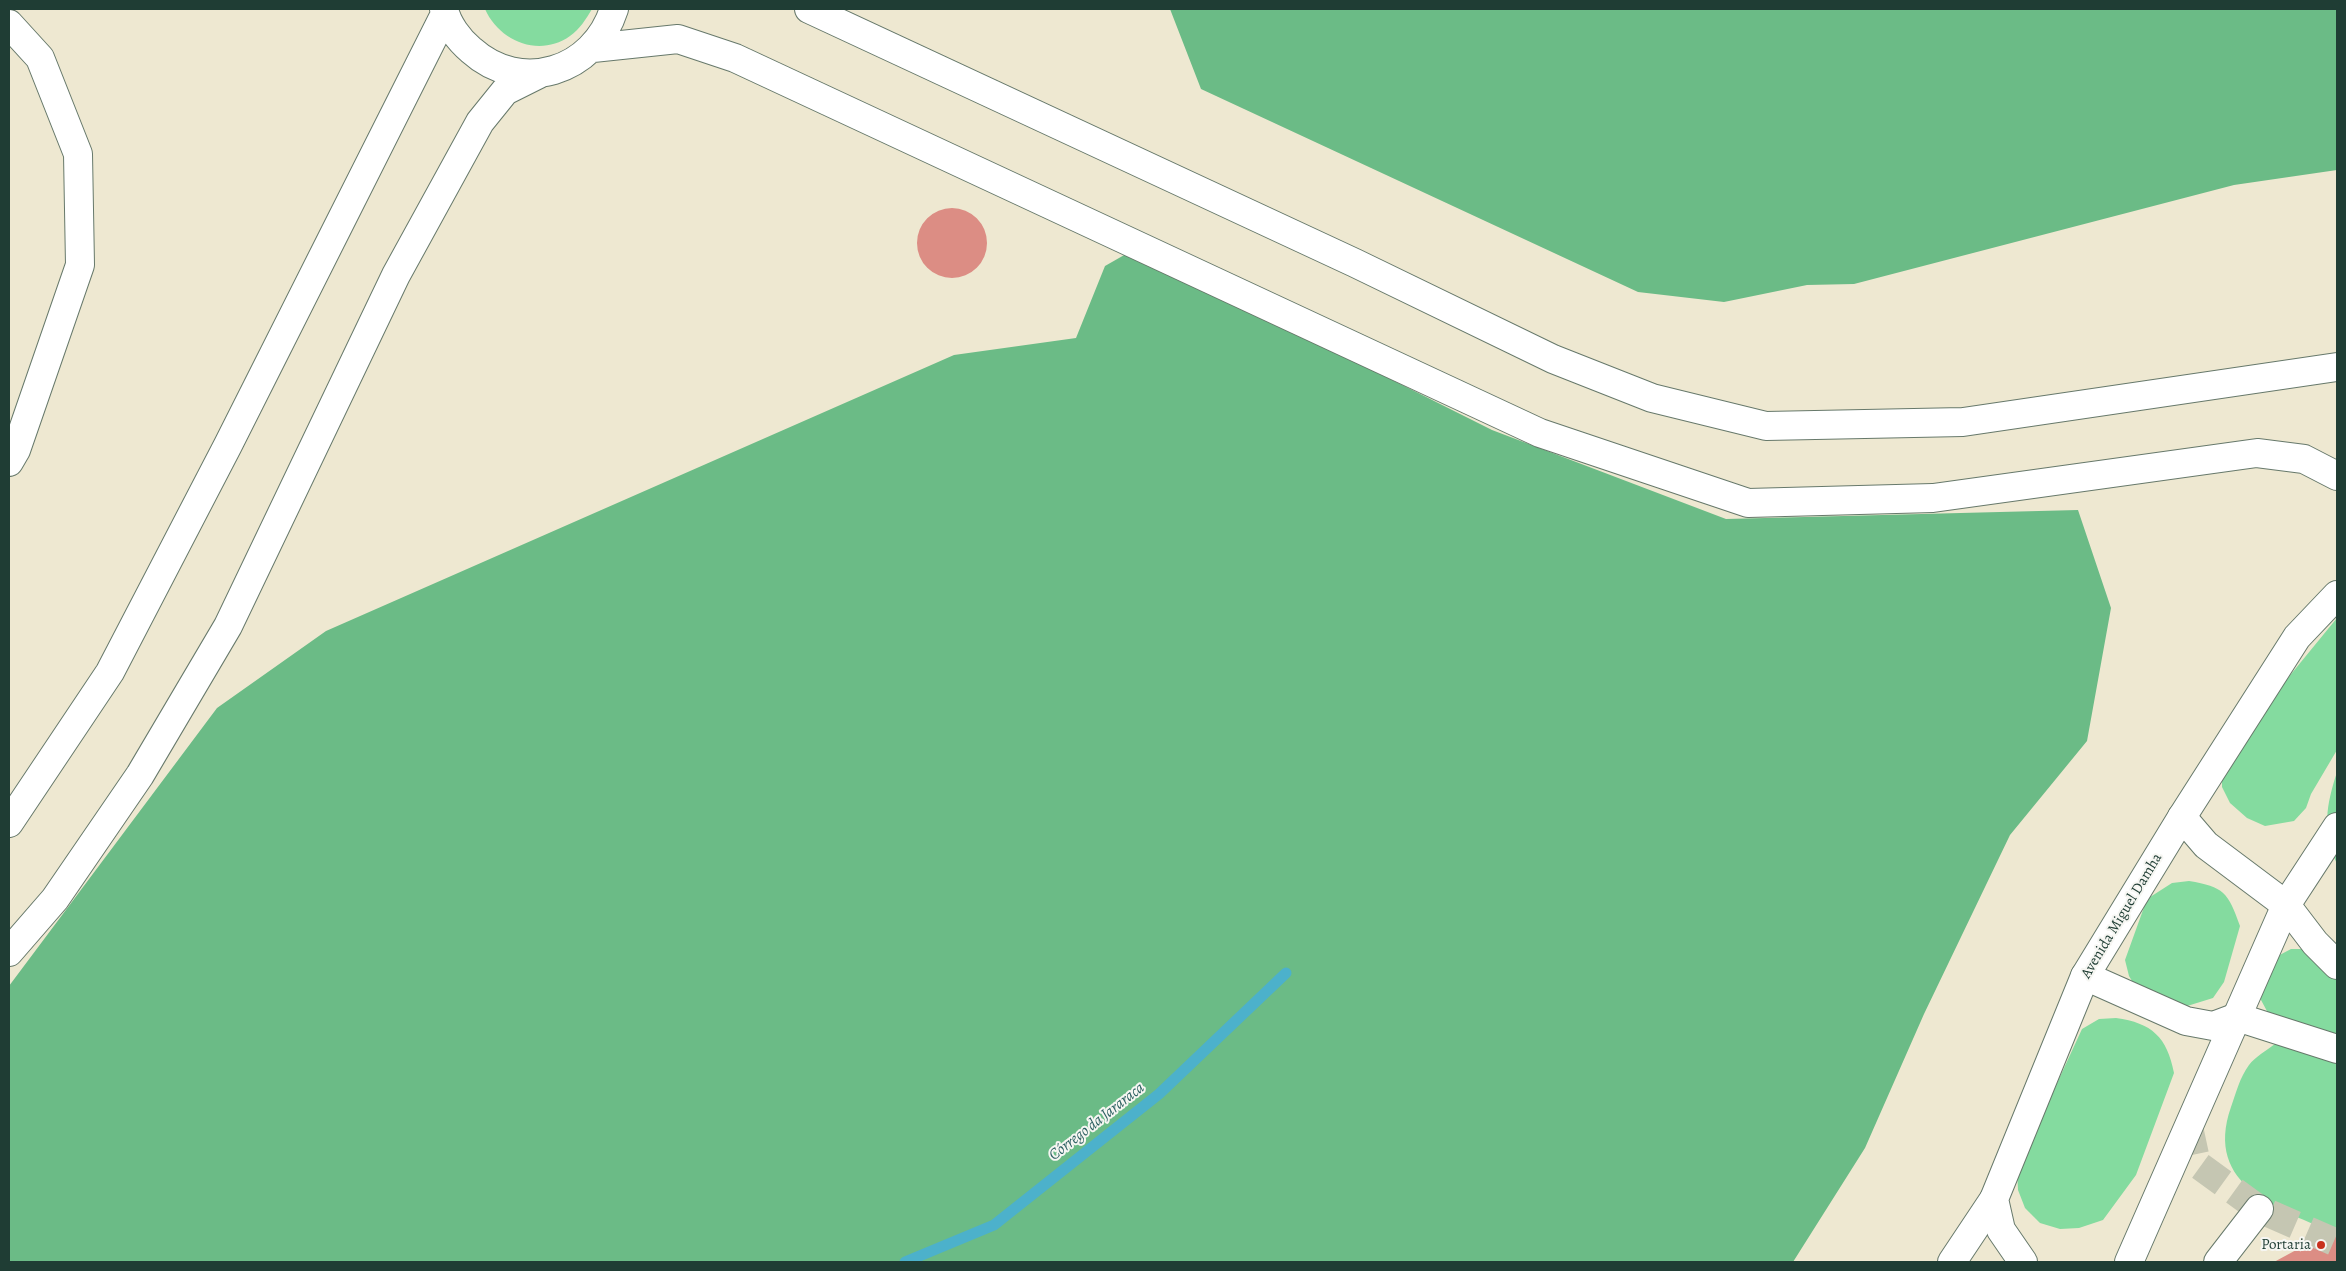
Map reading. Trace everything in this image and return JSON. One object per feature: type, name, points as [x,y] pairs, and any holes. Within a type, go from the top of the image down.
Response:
[{"type":"street","points":[[9,952],[55,899],[140,775],[228,626],[396,275],[480,122],[505,91],[540,74],[559,69],[577,60],[593,48],[609,25],[614,9]]},
{"type":"street","points":[[809,9],[1355,263],[1553,359],[1652,398],[1766,426],[1963,422],[2337,367]]},
{"type":"street","points":[[441,10],[460,40],[482,60],[510,72],[540,74]]},
{"type":"street","points":[[9,823],[110,672],[228,445],[441,10]]},
{"type":"street","points":[[9,24],[40,58],[78,154],[80,265],[16,450],[9,462]]},
{"type":"street","points":[[593,48],[678,39],[735,58],[1540,433],[1748,503],[1933,498],[2257,453],[2304,460],[2337,476]]},
{"type":"street","name":"Avenida Miguel Damha","points":[[1952,1262],[1994,1199],[2085,976],[2182,817],[2297,637],[2337,594]]},
{"type":"street","points":[[2182,817],[2206,845],[2286,905],[2315,943],[2337,965]]},
{"type":"street","points":[[2129,1262],[2286,905],[2337,827]]},
{"type":"street","points":[[2085,976],[2186,1021],[2213,1026],[2237,1017],[2337,1048]]},
{"type":"street","points":[[1994,1199],[2002,1230],[2023,1262]]},
{"type":"street","points":[[2218,1262],[2259,1209]]},
{"type":"green space","points":[[485,9],[592,9],[580,27],[570,36],[546,46],[533,46],[521,43],[500,30],[491,20]]},
{"type":"green space","points":[[1170,9],[2337,9],[2337,170],[2234,185],[1854,284],[1807,285],[1724,302],[1638,292],[1201,89]]},
{"type":"green space","points":[[1133,250],[1492,430],[1726,519],[2078,510],[2111,608],[2087,741],[2010,835],[1924,1014],[1865,1148],[1793,1262],[9,1262],[9,986],[217,708],[326,631],[954,355],[1076,338],[1105,266]]},
{"type":"green space","points":[[2337,618],[2337,750],[2311,794],[2306,808],[2294,821],[2265,826],[2247,818],[2230,803],[2222,787],[2222,766],[2233,745]]},
{"type":"green space","points":[[2337,772],[2337,864],[2329,840],[2327,818],[2330,796]]},
{"type":"green space","points":[[2189,881],[2210,886],[2223,893],[2232,905],[2240,926],[2224,982],[2213,998],[2171,1011],[2138,991],[2129,976],[2125,960],[2147,899],[2172,883]]},
{"type":"green space","points":[[2291,949],[2302,949],[2337,977],[2337,1039],[2313,1026],[2291,1024],[2268,1013],[2261,1000],[2260,988],[2274,958]]},
{"type":"green space","points":[[2116,1018],[2139,1024],[2156,1034],[2167,1050],[2174,1073],[2136,1175],[2103,1220],[2079,1228],[2060,1229],[2040,1223],[2025,1208],[2018,1190],[2017,1170],[2082,1029],[2099,1019]]},
{"type":"green space","points":[[2275,1044],[2337,1055],[2337,1234],[2292,1215],[2252,1191],[2237,1176],[2228,1157],[2225,1134],[2231,1107],[2241,1080],[2252,1062]]},
{"type":"building","points":[[952,208],[965,211],[977,218],[984,230],[987,243],[984,256],[977,268],[965,275],[952,278],[939,275],[927,268],[920,256],[917,243],[920,230],[927,218],[939,211]]},
{"type":"building","name":"Portaria","points":[[2337,1227],[2337,1262],[2274,1262],[2335,1229]]},
{"type":"waterway","name":"Córrego da Jararaca","points":[[905,1262],[994,1225],[1159,1094],[1286,973]]},
{"type":"tunnel","points":[[2189,1127],[2197,1164],[2259,1209],[2337,1243]]},
{"type":"place","name":"Portaria","points":[[2321,1245]]}]
